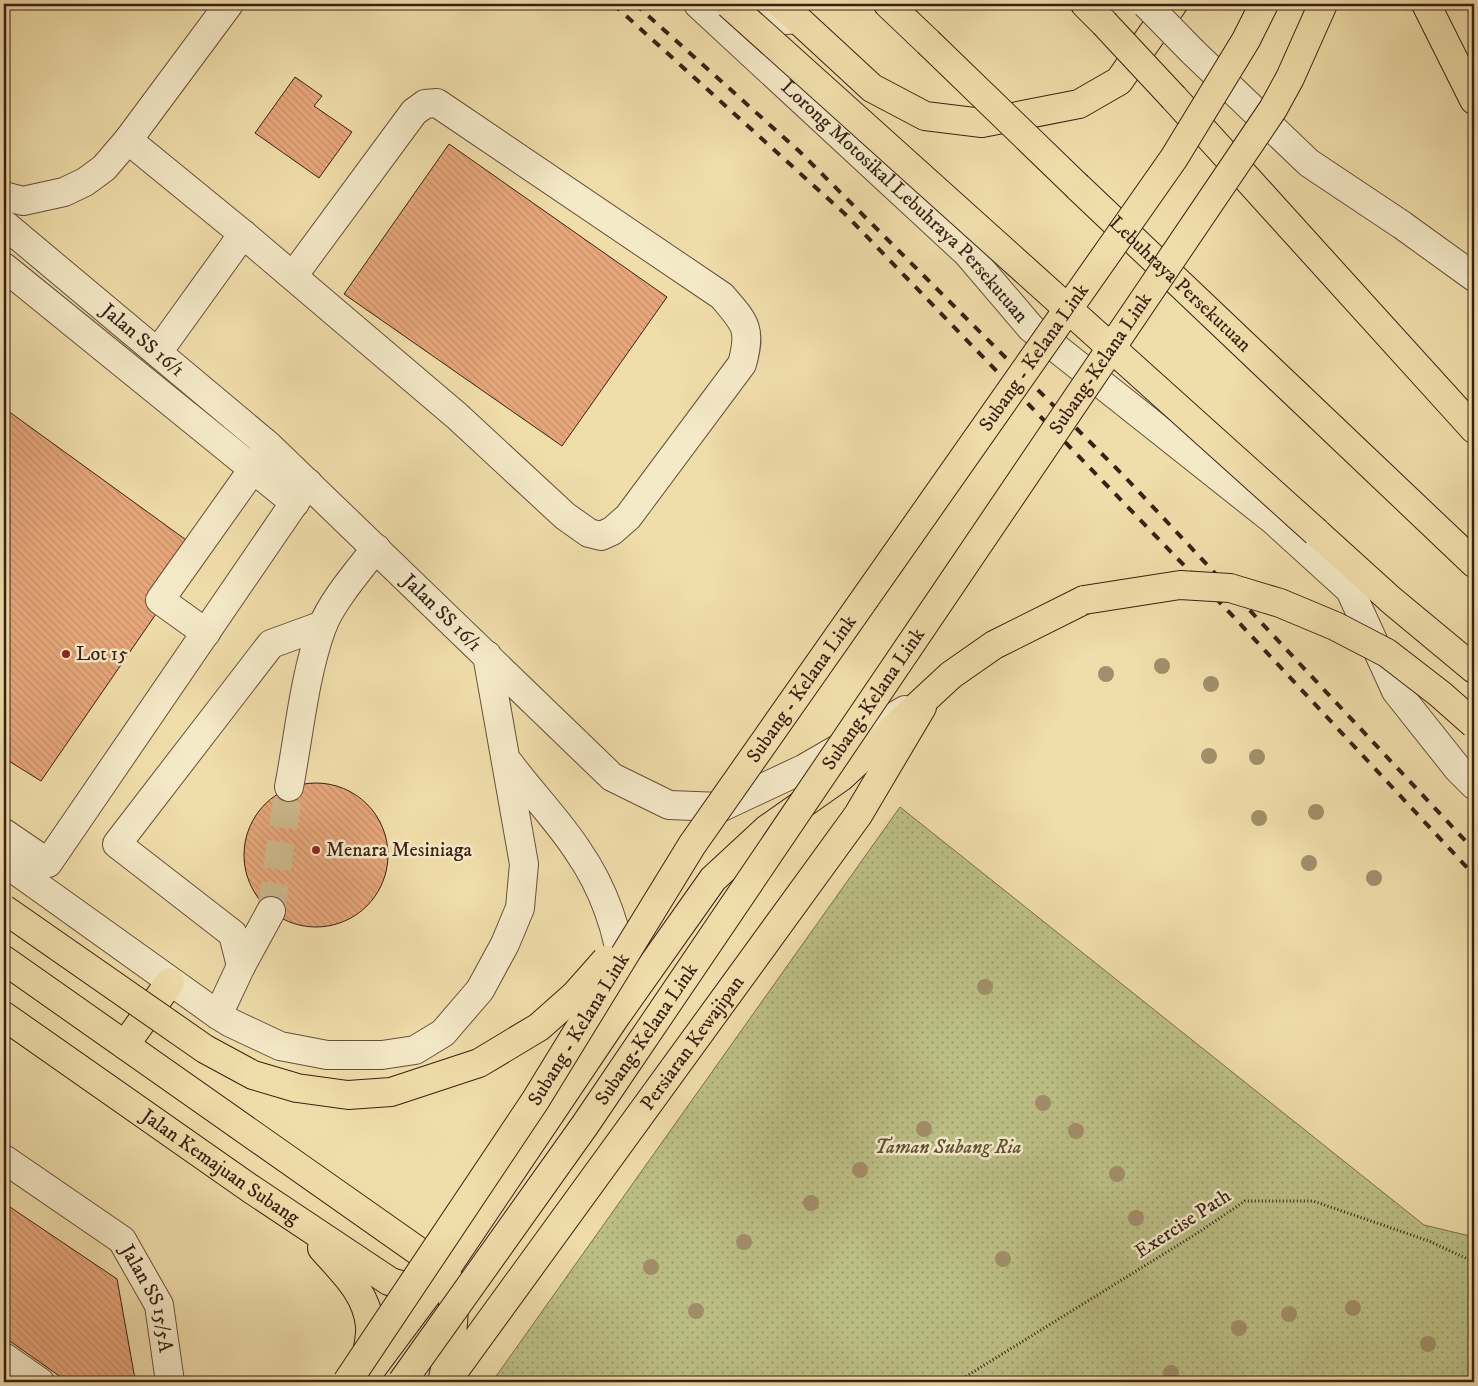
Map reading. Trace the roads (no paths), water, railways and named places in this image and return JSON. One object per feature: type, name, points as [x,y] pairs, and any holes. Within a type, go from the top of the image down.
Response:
[{"type":"main road","name":"Lebuhraya Persekutuan","points":[[888,4],[1474,563]]},
{"type":"main road","points":[[1085,4],[1174,98],[1474,429]]},
{"type":"main road","points":[[789,11],[872,88],[924,116],[982,123],[1079,104],[1119,81],[1173,4]]},
{"type":"main road","name":"Subang - Kelana Link","points":[[358,1382],[535,1101],[692,845],[1174,158],[1246,40],[1264,4]]},
{"type":"main road","name":"Subang-Kelana Link","points":[[402,1382],[586,1125],[1273,109],[1323,4]]},
{"type":"main road","points":[[1426,4],[1474,100]]},
{"type":"main road","points":[[726,15],[1316,532],[1391,600],[1474,668]]},
{"type":"main road","points":[[358,1382],[445,1270],[614,1019],[713,879],[767,830],[841,777],[950,675],[994,645],[1084,600],[1180,585],[1230,588],[1280,603],[1336,626],[1387,653],[1440,694],[1474,724]]},
{"type":"main road","name":"Persiaran Kewajipan","points":[[446,1382],[858,815],[928,697]]},
{"type":"main road","points":[[4,909],[205,1049],[253,1075],[297,1088],[348,1095],[390,1092],[446,1076],[479,1063],[539,1027],[575,995],[612,954],[692,845]]},
{"type":"main road","points":[[4,960],[445,1270],[454,1296],[454,1321],[442,1382]]},
{"type":"main road","points":[[125,1045],[170,982]]},
{"type":"main road","name":"Jalan Kemajuan Subang","points":[[4,1016],[300,1222],[389,1281],[403,1287],[425,1282],[445,1270]]},
{"type":"main road","points":[[300,1222],[361,1294],[367,1308],[370,1328],[358,1382]]},
{"type":"street","points":[[4,196],[23,201],[64,192],[85,182],[104,168],[128,140],[229,4]]},
{"type":"street","name":"Lorong Motosikal Lebuhraya Persekutuan","points":[[698,4],[726,15],[967,253],[1031,328],[1273,520],[1350,590],[1396,690],[1458,769],[1474,785]]},
{"type":"street","points":[[1146,4],[1193,52],[1309,163],[1402,225],[1474,277]]},
{"type":"street","points":[[726,15],[789,11]]},
{"type":"street","points":[[128,140],[293,276],[457,416],[565,516],[589,533],[601,536],[612,531],[628,517],[742,364],[748,341],[742,319],[722,296],[437,103],[425,104],[414,112],[293,276]]},
{"type":"street","name":"Jalan SS 16/1","points":[[4,224],[269,446],[302,493],[376,548],[612,777],[669,805],[722,807],[803,769],[928,697]]},
{"type":"street","points":[[158,352],[243,234]]},
{"type":"street","points":[[4,267],[253,470],[302,493],[48,863],[4,833]]},
{"type":"street","points":[[206,633],[160,600],[269,446]]},
{"type":"street","points":[[289,787],[312,663],[323,625],[353,578],[376,548]]},
{"type":"street","points":[[241,966],[233,934],[117,844],[271,644],[323,625]]},
{"type":"street","points":[[4,862],[170,982],[231,1023],[280,1046],[327,1055],[382,1055],[415,1050],[443,1033],[480,990],[505,944],[520,908],[524,864],[487,655]]},
{"type":"street","points":[[506,759],[579,852],[614,925],[621,952],[624,989],[614,1019]]},
{"type":"street","points":[[218,1014],[241,966],[271,911]]},
{"type":"street","name":"Jalan SS 15/5A","points":[[4,1159],[122,1240],[159,1305],[170,1382]]},
{"type":"street","points":[[9,1369],[40,1382]]},
{"type":"tunnel","points":[[271,911],[289,787]]},
{"type":"railway","points":[[613,4],[845,214],[1230,613],[1474,875]]},
{"type":"railway","points":[[635,4],[799,151],[1125,477],[1474,850]]},
{"type":"place","name":"Lot 15","points":[[66,654]]},
{"type":"place","name":"Menara Mesiniaga","points":[[316,850]]},
{"type":"park label","name":"Taman Subang Ria","points":[[948,1147]]}]
